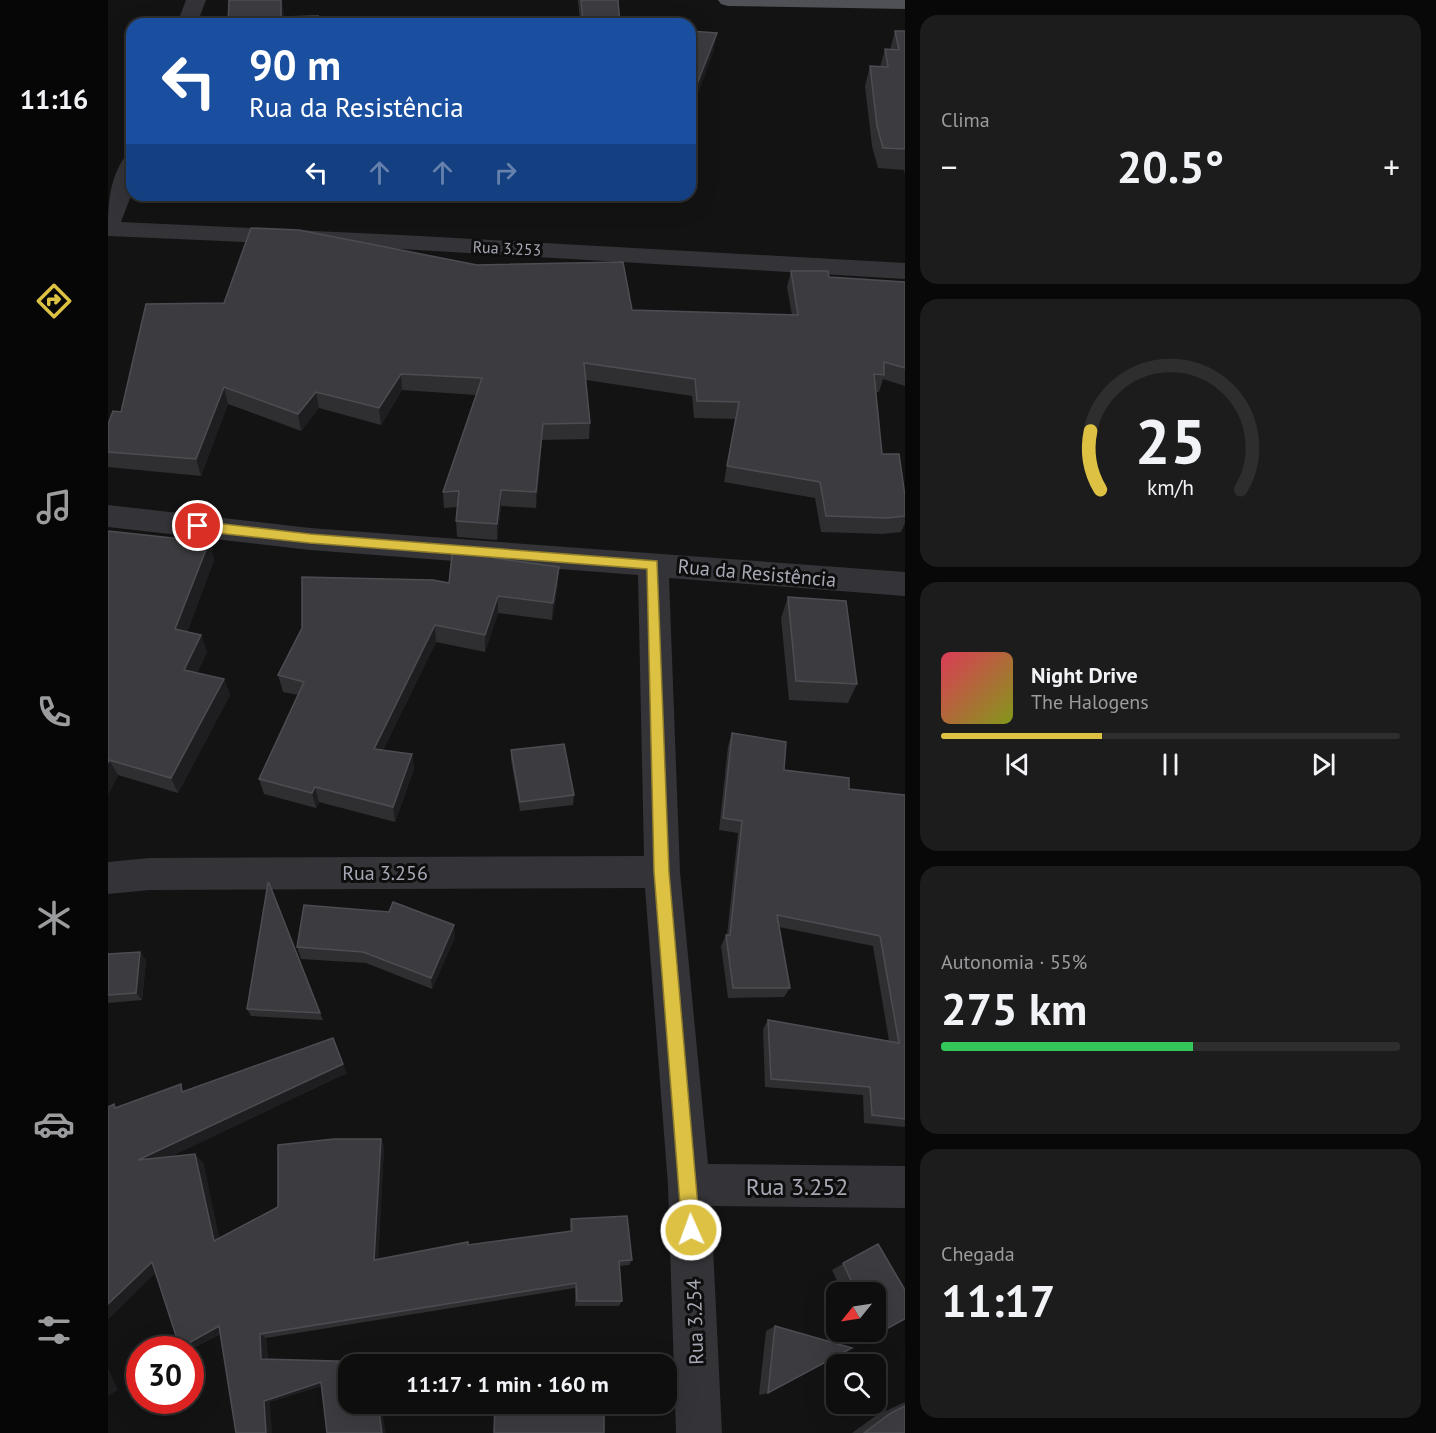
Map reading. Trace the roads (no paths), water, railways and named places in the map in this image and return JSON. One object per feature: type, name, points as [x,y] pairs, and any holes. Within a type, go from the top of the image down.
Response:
[{"type":"main road","points":[[728,0],[905,3]]},
{"type":"street","points":[[189,18],[196,0]]},
{"type":"street","points":[[108,224],[126,178]]},
{"type":"street","name":"Rua 3.253","points":[[108,229],[401,242],[905,271]]},
{"type":"street","name":"Rua da Resistência","points":[[108,516],[310,539],[905,585]]},
{"type":"street","name":"Rua 3.254","points":[[653,564],[662,872],[689,1185],[699,1433]]},
{"type":"street","name":"Rua 3.256","points":[[108,878],[149,874],[662,872]]},
{"type":"street","name":"Rua 3.252","points":[[689,1185],[905,1187]]}]
